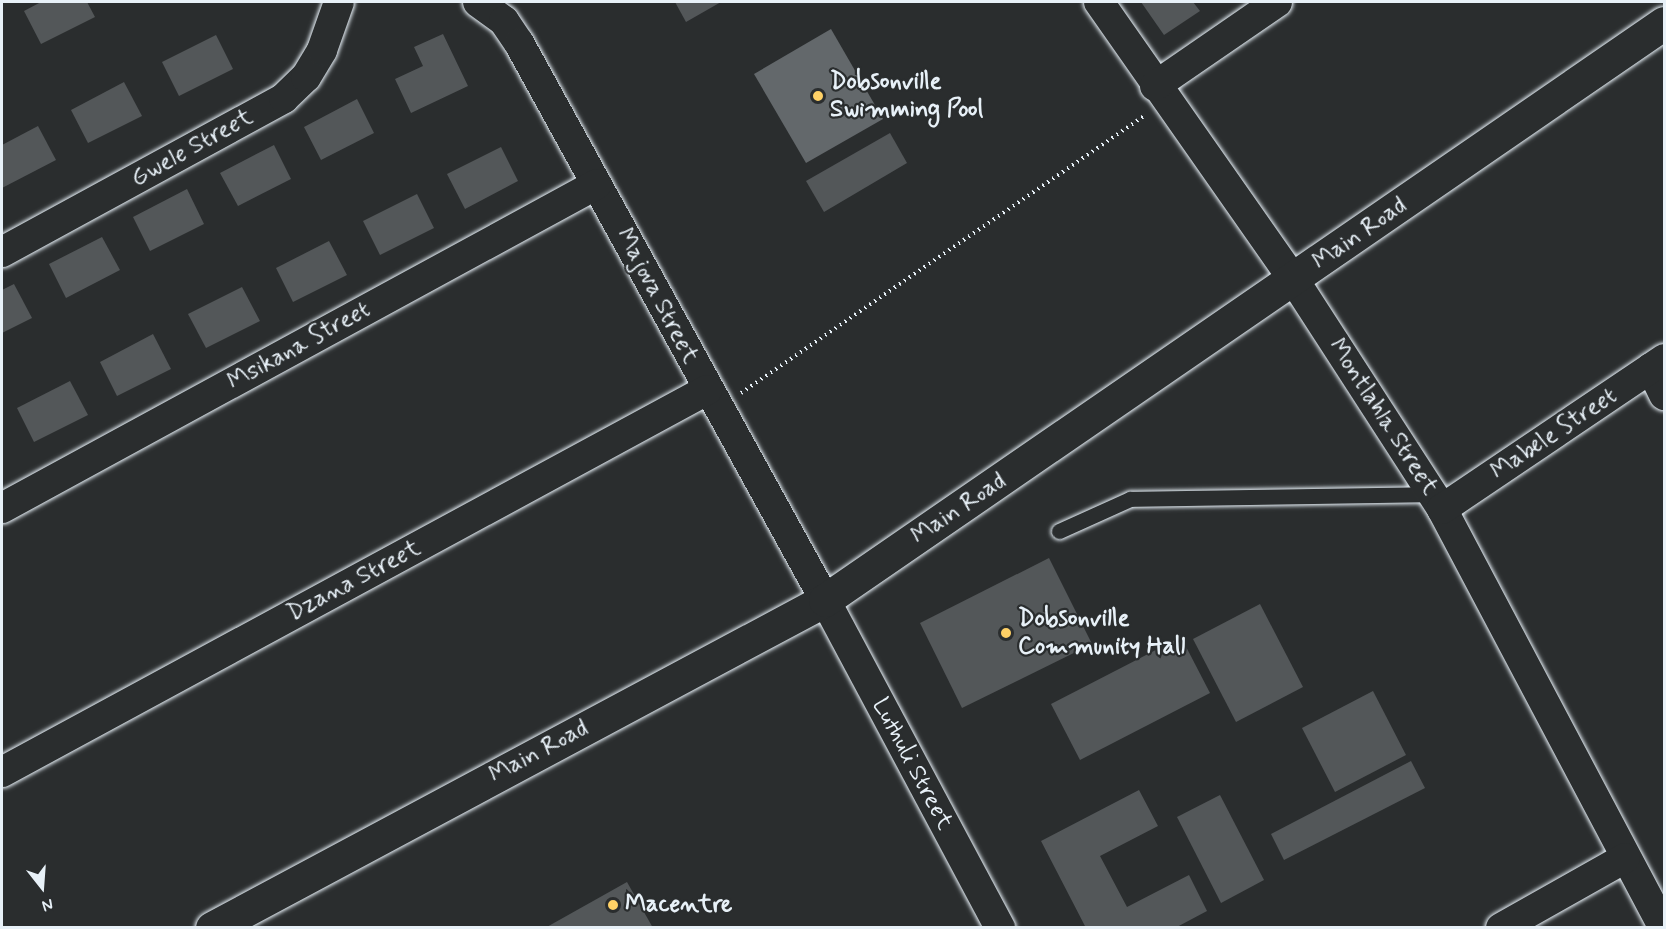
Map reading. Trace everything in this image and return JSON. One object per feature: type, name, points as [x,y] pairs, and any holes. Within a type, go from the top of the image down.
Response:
[{"type":"street","name":"Gwele Street","points":[[2,252],[284,98],[306,77],[322,50],[339,2]]},
{"type":"street","name":"Majova Street","points":[[478,2],[504,21],[519,43],[712,399],[825,600]]},
{"type":"street","name":"Montlahla Street","points":[[1099,2],[1294,279],[1438,501],[1625,858],[1664,927]]},
{"type":"street","points":[[1162,93],[1277,2]]},
{"type":"street","name":"Main Road","points":[[212,927],[825,600],[1665,22]]},
{"type":"street","name":"Msikana Street","points":[[2,508],[597,184]]},
{"type":"street","points":[[1658,364],[1665,395]]},
{"type":"street","name":"Mabele Street","points":[[1438,501],[1658,364]]},
{"type":"street","name":"Dzana Street","points":[[2,772],[712,399]]},
{"type":"street","name":"Luthuli Street","points":[[825,600],[1000,927]]},
{"type":"street","points":[[1501,927],[1625,858]]},
{"type":"lane","points":[[1059,531],[1130,499],[1438,501]]},
{"type":"path","points":[[712,399],[1162,93]]},
{"type":"shaded area","name":"Dobsonville Swimming Pool","points":[[831,29],[883,119],[806,163],[754,74]]},
{"type":"building","points":[[41,2],[87,2],[95,17],[41,44],[24,11]]},
{"type":"building","points":[[675,2],[721,2],[686,22]]},
{"type":"building","points":[[1141,2],[1193,2],[1200,11],[1164,35]]},
{"type":"building","points":[[443,34],[468,86],[411,113],[395,79],[423,66],[414,47]]},
{"type":"building","points":[[216,35],[233,69],[179,96],[162,62]]},
{"type":"building","points":[[124,82],[142,116],[88,143],[71,110]]},
{"type":"building","points":[[357,99],[374,133],[321,160],[304,127]]},
{"type":"building","points":[[38,126],[56,160],[2,188],[2,145]]},
{"type":"building","points":[[890,133],[907,163],[824,212],[806,181]]},
{"type":"building","points":[[274,145],[291,179],[238,206],[220,173]]},
{"type":"building","points":[[501,147],[518,181],[465,209],[447,174]]},
{"type":"building","points":[[187,189],[204,224],[150,251],[133,217]]},
{"type":"building","points":[[417,194],[434,228],[380,255],[363,221]]},
{"type":"building","points":[[102,237],[120,270],[66,298],[49,264]]},
{"type":"building","points":[[329,241],[347,275],[293,302],[276,268]]},
{"type":"building","points":[[14,284],[32,318],[2,333],[2,290]]},
{"type":"building","points":[[242,287],[260,321],[206,348],[188,314]]},
{"type":"building","points":[[153,334],[171,369],[117,396],[100,362]]},
{"type":"building","points":[[70,381],[88,415],[34,442],[17,408]]},
{"type":"building","name":"Dobsonville Community Hall","points":[[1049,558],[1092,644],[962,708],[920,623]]},
{"type":"building","points":[[1260,604],[1303,687],[1236,722],[1193,639]]},
{"type":"building","points":[[1181,637],[1210,693],[1080,760],[1051,704]]},
{"type":"building","points":[[1373,691],[1406,755],[1335,792],[1302,728]]},
{"type":"building","points":[[1411,761],[1425,788],[1284,860],[1271,834]]},
{"type":"building","points":[[1139,790],[1158,826],[1100,856],[1127,907],[1189,875],[1207,911],[1175,928],[1086,928],[1041,841]]},
{"type":"building","points":[[1220,795],[1264,880],[1221,903],[1177,817]]},
{"type":"building","name":"Macentre","points":[[627,882],[653,928],[545,928]]},
{"type":"place","name":"Dobsonville Swimming Pool","points":[[818,96]]},
{"type":"place","name":"Dobsonville Community Hall","points":[[1006,633]]},
{"type":"place","name":"Macentre","points":[[613,905]]}]
